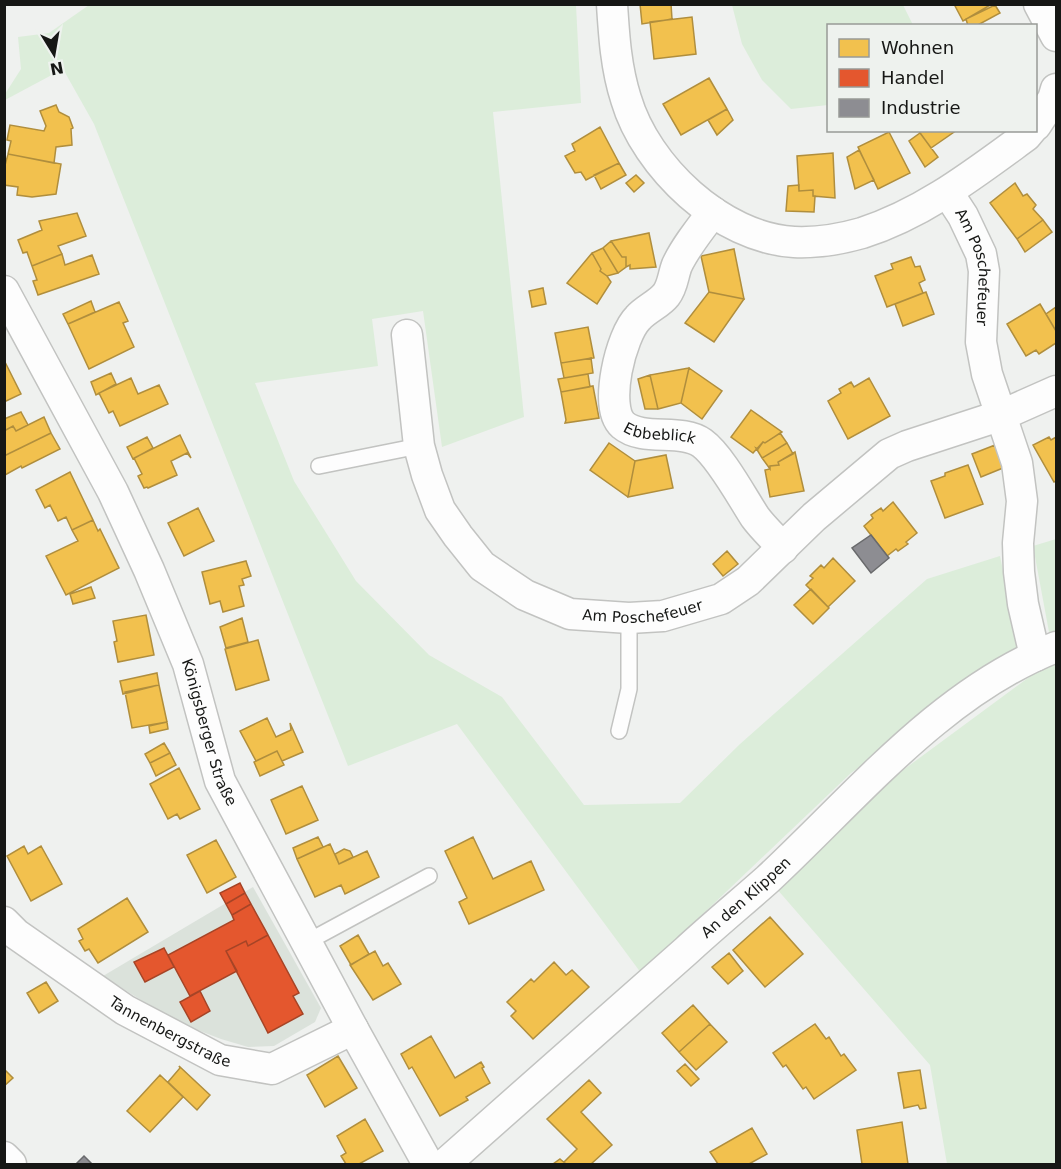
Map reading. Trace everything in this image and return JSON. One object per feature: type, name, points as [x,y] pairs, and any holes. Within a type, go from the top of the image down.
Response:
[{"type":"street","points":[[612,4],[619,72],[626,101],[639,131],[661,164],[683,189],[713,212],[735,226],[767,236],[793,242],[828,240],[861,233],[904,217],[948,193],[1029,132]]},
{"type":"street","points":[[1039,4],[1056,36]]},
{"type":"street","points":[[1037,122],[1053,99],[1056,89]]},
{"type":"street","name":"Am Poschefeuer","points":[[948,193],[963,216],[981,254],[984,272],[981,342],[987,374],[1017,463],[1022,501],[1018,572],[1023,604],[1046,651]]},
{"type":"street","name":"Ebbeblick","points":[[713,212],[682,256],[666,296],[638,318],[626,335],[619,363],[614,403],[618,417],[632,430],[687,437],[700,442],[713,452],[757,520],[783,548]]},
{"type":"street","name":"Königsberger Straße","points":[[4,291],[113,492],[149,570],[188,664],[220,781],[352,1029],[428,1164]]},
{"type":"street","name":"Am Poschefeuer","points":[[407,335],[419,446],[440,510],[482,566],[525,596],[570,614],[629,618],[663,616],[721,598],[748,582],[814,517],[889,454],[1002,415],[1056,391]]},
{"type":"street","name":"An den Klippen","points":[[445,1164],[768,879],[862,787],[941,716],[999,674],[1046,651]]},
{"type":"street","name":"Tannenbergstraße","points":[[4,922],[16,934],[125,1010],[220,1060],[272,1069],[352,1029]]},
{"type":"street","points":[[4,1157],[11,1164]]},
{"type":"lane","points":[[319,466],[419,446]]},
{"type":"lane","points":[[619,731],[629,689],[629,618]]},
{"type":"lane","points":[[307,942],[429,876]]},
{"type":"shaded area","points":[[253,887],[321,1008],[315,1022],[274,1046],[248,1047],[174,1021],[103,976]]},
{"type":"green space","points":[[89,5],[576,5],[581,103],[493,112],[524,417],[442,447],[423,311],[372,319],[378,366],[255,383],[294,481],[356,581],[429,655],[502,697],[584,805],[680,803],[740,744],[927,579],[1000,556],[1020,653],[851,773],[641,973],[457,724],[348,766],[94,124],[63,69],[5,100],[5,94],[21,69],[18,37],[49,33]]},
{"type":"green space","points":[[732,5],[903,5],[912,24],[827,24],[827,105],[791,109],[762,80],[742,44]]},
{"type":"green space","points":[[1056,539],[1056,631],[1049,632],[1033,546]]},
{"type":"green space","points":[[1056,661],[1056,1164],[947,1164],[930,1065],[776,888],[876,790],[1047,664]]},
{"type":"building: Wohnen","points":[[640,4],[671,4],[672,19],[642,24]]},
{"type":"building: Wohnen","points":[[954,4],[992,4],[963,21]]},
{"type":"building: Wohnen","points":[[995,5],[1000,13],[980,24],[967,24],[966,19]]},
{"type":"building: Wohnen","points":[[692,17],[696,54],[654,59],[650,22]]},
{"type":"building: Wohnen","points":[[709,78],[727,109],[681,135],[663,104]]},
{"type":"building: Wohnen","points":[[56,105],[59,112],[69,117],[73,128],[71,129],[72,145],[56,147],[54,163],[8,154],[11,141],[7,140],[10,125],[44,131],[46,126],[40,111]]},
{"type":"building: Wohnen","points":[[727,109],[733,120],[717,135],[708,120]]},
{"type":"building: Wohnen","points":[[600,127],[619,163],[586,180],[581,172],[575,173],[565,156],[575,151],[572,144]]},
{"type":"building: Wohnen","points":[[889,132],[910,173],[878,189],[858,147]]},
{"type":"building: Wohnen","points":[[919,132],[954,132],[931,148]]},
{"type":"building: Wohnen","points":[[920,133],[938,157],[925,167],[909,141]]},
{"type":"building: Wohnen","points":[[859,150],[874,180],[855,189],[847,157]]},
{"type":"building: Wohnen","points":[[833,153],[835,198],[813,196],[813,190],[799,191],[797,156]]},
{"type":"building: Wohnen","points":[[8,154],[61,164],[56,194],[32,197],[17,195],[18,187],[4,185],[4,169]]},
{"type":"building: Wohnen","points":[[619,163],[626,175],[601,189],[594,175]]},
{"type":"building: Wohnen","points":[[636,175],[644,183],[634,192],[626,183]]},
{"type":"building: Wohnen","points":[[1015,183],[1023,196],[1027,194],[1036,205],[1033,209],[1043,220],[1017,239],[990,203]]},
{"type":"building: Wohnen","points":[[799,185],[799,191],[813,190],[814,212],[786,211],[788,186]]},
{"type":"building: Wohnen","points":[[77,213],[86,236],[58,246],[62,254],[32,266],[27,252],[23,253],[18,240],[42,230],[39,221]]},
{"type":"building: Wohnen","points":[[1043,220],[1052,232],[1025,252],[1017,239]]},
{"type":"building: Wohnen","points":[[649,233],[656,267],[630,269],[630,265],[626,267],[626,257],[622,257],[611,241]]},
{"type":"building: Wohnen","points":[[611,241],[622,257],[626,257],[626,267],[618,273],[603,248]]},
{"type":"building: Wohnen","points":[[603,248],[618,273],[607,276],[600,271],[592,253]]},
{"type":"building: Wohnen","points":[[734,249],[744,299],[709,292],[701,256]]},
{"type":"building: Wohnen","points":[[592,253],[600,271],[611,282],[597,304],[567,283]]},
{"type":"building: Wohnen","points":[[62,254],[65,265],[92,255],[99,274],[38,295],[33,281],[37,280],[32,266]]},
{"type":"building: Wohnen","points":[[911,257],[915,267],[920,266],[925,280],[919,283],[923,293],[887,307],[875,276],[893,269],[891,264]]},
{"type":"building: Wohnen","points":[[543,288],[546,304],[532,307],[529,291]]},
{"type":"building: Wohnen","points":[[709,292],[744,299],[714,342],[685,323]]},
{"type":"building: Wohnen","points":[[926,292],[934,314],[903,326],[895,304]]},
{"type":"building: Wohnen","points":[[91,301],[95,312],[68,324],[63,314]]},
{"type":"building: Wohnen","points":[[119,302],[128,321],[123,323],[134,347],[89,369],[68,324]]},
{"type":"building: Wohnen","points":[[1040,304],[1056,331],[1056,343],[1039,354],[1036,350],[1026,356],[1007,324]]},
{"type":"building: Wohnen","points":[[1056,307],[1056,331],[1046,314]]},
{"type":"building: Wohnen","points":[[588,327],[594,358],[561,363],[555,333]]},
{"type":"building: Wohnen","points":[[591,358],[593,373],[564,378],[561,363]]},
{"type":"building: Wohnen","points":[[4,360],[21,394],[4,402]]},
{"type":"building: Wohnen","points":[[689,368],[681,403],[658,409],[650,375]]},
{"type":"building: Wohnen","points":[[689,368],[722,391],[702,419],[681,403]]},
{"type":"building: Wohnen","points":[[111,373],[116,384],[96,395],[91,382]]},
{"type":"building: Wohnen","points":[[588,374],[590,387],[561,392],[558,379]]},
{"type":"building: Wohnen","points":[[650,375],[658,409],[645,409],[638,379]]},
{"type":"building: Wohnen","points":[[131,378],[138,394],[159,385],[168,404],[120,426],[113,411],[109,413],[99,393]]},
{"type":"building: Wohnen","points":[[869,378],[890,416],[848,439],[828,401],[841,393],[839,389],[851,382],[854,387]]},
{"type":"building: Wohnen","points":[[593,386],[599,418],[565,423],[561,392]]},
{"type":"building: Wohnen","points":[[751,410],[782,432],[765,443],[763,442],[753,453],[731,437]]},
{"type":"building: Wohnen","points":[[21,412],[28,425],[16,431],[13,426],[4,431],[4,419]]},
{"type":"building: Wohnen","points":[[44,417],[51,433],[4,456],[4,431],[13,426],[16,431]]},
{"type":"building: Wohnen","points":[[51,433],[60,449],[5,475],[4,456]]},
{"type":"building: Wohnen","points":[[780,433],[787,443],[762,458],[756,448],[758,449],[763,442],[765,443]]},
{"type":"building: Wohnen","points":[[180,435],[191,458],[187,453],[171,461],[177,475],[144,488],[138,476],[142,474],[134,458]]},
{"type":"building: Wohnen","points":[[147,437],[153,448],[133,459],[127,447]]},
{"type":"building: Wohnen","points":[[1049,437],[1051,440],[1056,437],[1056,481],[1054,482],[1033,445]]},
{"type":"building: Wohnen","points":[[609,443],[635,461],[628,497],[590,470]]},
{"type":"building: Wohnen","points":[[787,443],[793,454],[778,462],[779,465],[770,466],[770,469],[762,458]]},
{"type":"building: Wohnen","points":[[995,445],[1003,468],[981,477],[972,454]]},
{"type":"building: Wohnen","points":[[795,452],[804,491],[770,497],[765,470],[770,469],[770,466],[779,465],[778,462]]},
{"type":"building: Wohnen","points":[[666,455],[673,488],[628,497],[635,461]]},
{"type":"building: Wohnen","points":[[968,465],[983,504],[945,518],[931,481]]},
{"type":"building: Wohnen","points":[[70,472],[93,520],[72,530],[66,517],[58,521],[50,505],[45,508],[36,490]]},
{"type":"building: Wohnen","points":[[893,502],[917,533],[906,542],[908,544],[887,556],[864,526],[873,518],[871,515],[881,508],[883,511]]},
{"type":"building: Wohnen","points":[[198,508],[214,541],[184,556],[168,523]]},
{"type":"building: Wohnen","points":[[93,520],[98,531],[100,529],[119,568],[66,595],[46,556],[78,541],[72,530]]},
{"type":"building: Wohnen","points":[[727,551],[738,564],[723,576],[713,564]]},
{"type":"building: Wohnen","points":[[833,558],[855,581],[828,607],[806,585],[813,578],[810,576],[821,565],[824,568]]},
{"type":"building: Wohnen","points":[[246,561],[251,576],[242,579],[244,585],[239,586],[244,606],[223,612],[220,601],[210,604],[202,572]]},
{"type":"building: Wohnen","points":[[91,587],[95,598],[73,604],[70,594]]},
{"type":"building: Wohnen","points":[[811,589],[829,608],[813,624],[794,605]]},
{"type":"building: Wohnen","points":[[146,615],[154,655],[118,662],[113,621]]},
{"type":"building: Wohnen","points":[[242,618],[248,642],[226,648],[220,627]]},
{"type":"building: Wohnen","points":[[258,640],[269,680],[236,690],[225,649]]},
{"type":"building: Wohnen","points":[[157,673],[159,685],[123,694],[120,681]]},
{"type":"building: Wohnen","points":[[159,685],[167,722],[132,728],[125,692]]},
{"type":"building: Wohnen","points":[[267,718],[276,737],[291,730],[290,723],[303,752],[282,761],[277,751],[256,761],[240,731]]},
{"type":"building: Wohnen","points":[[167,722],[168,729],[150,733],[149,726]]},
{"type":"building: Wohnen","points":[[164,743],[170,753],[150,763],[145,754]]},
{"type":"building: Wohnen","points":[[277,751],[284,765],[260,776],[254,762]]},
{"type":"building: Wohnen","points":[[170,753],[176,765],[156,776],[150,763]]},
{"type":"building: Wohnen","points":[[179,768],[200,809],[180,819],[177,814],[168,819],[150,784]]},
{"type":"building: Wohnen","points":[[302,786],[318,820],[286,834],[271,800]]},
{"type":"building: Wohnen","points":[[318,837],[323,847],[297,859],[293,848]]},
{"type":"building: Wohnen","points":[[473,837],[493,879],[531,861],[544,890],[469,924],[459,902],[467,898],[445,851]]},
{"type":"building: Wohnen","points":[[216,840],[236,877],[207,893],[187,855]]},
{"type":"building: Wohnen","points":[[330,844],[339,864],[367,851],[379,877],[345,894],[341,885],[315,897],[297,859]]},
{"type":"building: Wohnen","points":[[24,846],[28,854],[41,846],[62,884],[31,901],[7,856]]},
{"type":"building: Wohnen","points":[[344,849],[350,851],[353,857],[339,864],[335,854]]},
{"type":"building: Wohnen","points":[[127,898],[148,932],[98,963],[89,949],[85,951],[79,941],[83,939],[78,929]]},
{"type":"building: Wohnen","points":[[770,917],[803,954],[765,987],[733,950]]},
{"type":"building: Wohnen","points":[[358,935],[369,954],[351,965],[340,946]]},
{"type":"building: Wohnen","points":[[375,951],[383,966],[388,963],[401,984],[373,1000],[350,965]]},
{"type":"building: Wohnen","points":[[729,953],[743,971],[728,984],[712,967]]},
{"type":"building: Wohnen","points":[[554,962],[566,975],[572,970],[589,987],[533,1039],[511,1016],[516,1011],[507,1002],[531,979],[534,982]]},
{"type":"building: Wohnen","points":[[46,982],[58,1001],[39,1013],[27,993]]},
{"type":"building: Wohnen","points":[[693,1005],[710,1024],[679,1052],[662,1033]]},
{"type":"building: Wohnen","points":[[710,1024],[727,1042],[696,1070],[679,1052]]},
{"type":"building: Wohnen","points":[[815,1024],[826,1039],[829,1037],[841,1056],[844,1054],[856,1070],[814,1099],[806,1087],[803,1089],[786,1065],[783,1067],[773,1053]]},
{"type":"building: Wohnen","points":[[431,1036],[455,1078],[481,1062],[490,1083],[466,1097],[468,1100],[440,1116],[412,1067],[409,1069],[401,1054]]},
{"type":"building: Wohnen","points":[[338,1056],[357,1088],[325,1107],[307,1075]]},
{"type":"building: Wohnen","points":[[685,1064],[699,1079],[691,1086],[677,1071]]},
{"type":"building: Wohnen","points":[[179,1066],[210,1095],[197,1110],[168,1082],[180,1068]]},
{"type":"building: Wohnen","points":[[4,1069],[13,1078],[4,1086]]},
{"type":"building: Wohnen","points":[[920,1070],[926,1108],[920,1109],[918,1105],[904,1108],[898,1073]]},
{"type":"building: Wohnen","points":[[160,1075],[183,1097],[150,1132],[127,1111]]},
{"type":"building: Wohnen","points":[[589,1080],[601,1093],[581,1112],[612,1145],[591,1164],[566,1164],[564,1162],[577,1149],[547,1119]]},
{"type":"building: Wohnen","points":[[365,1119],[383,1151],[359,1164],[346,1164],[341,1156],[346,1153],[337,1136]]},
{"type":"building: Wohnen","points":[[902,1122],[908,1164],[862,1164],[857,1130]]},
{"type":"building: Wohnen","points":[[752,1128],[767,1154],[749,1164],[718,1164],[710,1152]]},
{"type":"building: Wohnen","points":[[560,1159],[566,1164],[553,1164]]},
{"type":"building: Handel","points":[[240,883],[245,893],[226,904],[220,893]]},
{"type":"building: Handel","points":[[245,893],[251,904],[232,915],[226,904]]},
{"type":"building: Handel","points":[[251,904],[268,935],[248,946],[246,941],[226,951],[237,971],[190,996],[168,955],[234,920],[232,915]]},
{"type":"building: Handel","points":[[268,935],[299,993],[293,996],[303,1014],[268,1033],[226,951],[246,941],[248,946]]},
{"type":"building: Handel","points":[[164,948],[174,967],[145,982],[134,962]]},
{"type":"building: Handel","points":[[200,991],[210,1011],[191,1022],[180,1002]]},
{"type":"building: Industrie","points":[[871,535],[889,558],[871,573],[852,548]]},
{"type":"building: Industrie","points":[[84,1156],[92,1164],[76,1164]]}]
